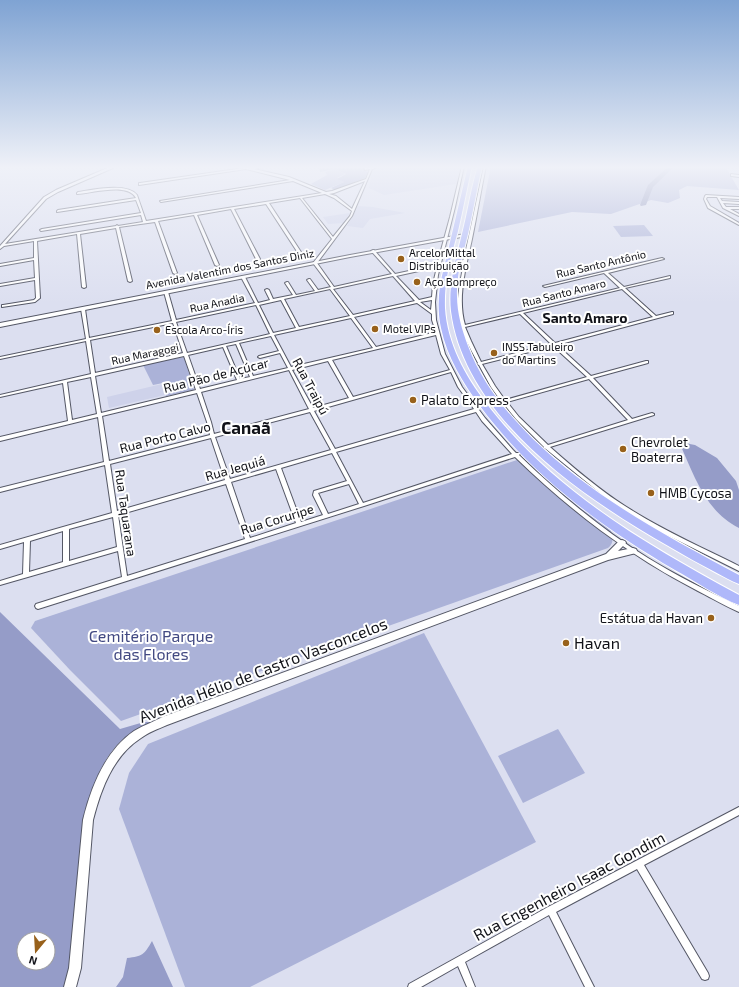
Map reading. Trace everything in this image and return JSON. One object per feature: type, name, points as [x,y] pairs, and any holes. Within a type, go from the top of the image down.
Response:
[{"type":"highway","points":[[459,212],[444,280],[442,318],[455,359],[465,380],[478,399],[519,453],[560,486],[614,526],[653,551],[739,600]]},
{"type":"highway","points":[[469,212],[457,268],[454,305],[458,328],[469,360],[478,380],[487,393],[508,418],[551,462],[608,507],[659,537],[739,580]]},
{"type":"highway","points":[[449,226],[455,230],[465,232]]},
{"type":"highway","points":[[443,249],[449,254]]},
{"type":"highway","points":[[434,287],[444,280]]},
{"type":"street","points":[[0,248],[33,212]]},
{"type":"street","points":[[4,245],[207,212]]},
{"type":"street","points":[[234,212],[258,258]]},
{"type":"street","points":[[272,212],[299,252]]},
{"type":"street","points":[[313,212],[333,237]]},
{"type":"street","points":[[352,212],[315,263],[374,348]]},
{"type":"street","points":[[452,212],[437,266],[434,287],[434,314],[438,333],[451,371],[476,410],[519,453],[552,490],[622,543],[684,581],[739,609]]},
{"type":"street","points":[[475,212],[466,259],[460,298],[460,310],[464,326],[479,364],[503,402],[546,447],[616,503],[739,570]]},
{"type":"street","points":[[718,212],[739,224]]},
{"type":"street","points":[[42,230],[142,214],[145,222]]},
{"type":"street","points":[[195,214],[217,265]]},
{"type":"street","points":[[156,220],[175,273]]},
{"type":"street","points":[[117,226],[130,281]]},
{"type":"street","name":"Avenida Valentim dos Santos Diniz","points":[[0,325],[453,236],[465,232]]},
{"type":"street","points":[[78,233],[84,287]]},
{"type":"street","points":[[3,306],[36,300],[38,298],[35,240]]},
{"type":"street","points":[[373,252],[418,302],[434,314]]},
{"type":"street","points":[[0,265],[36,259]]},
{"type":"street","points":[[457,268],[466,259]]},
{"type":"street","name":"Rua Santo Antônio","points":[[544,286],[662,259]]},
{"type":"street","name":"Rua Anadia","points":[[0,358],[437,266]]},
{"type":"street","points":[[605,272],[655,317]]},
{"type":"street","name":"Rua Traipú","points":[[243,277],[362,505]]},
{"type":"street","name":"Rua Santo Amaro","points":[[464,326],[669,277]]},
{"type":"street","points":[[0,285],[37,279]]},
{"type":"street","points":[[309,280],[317,291]]},
{"type":"street","points":[[287,283],[295,296]]},
{"type":"street","points":[[267,290],[272,300]]},
{"type":"street","points":[[166,292],[174,321],[199,391],[212,436],[248,539]]},
{"type":"street","points":[[282,298],[298,328]]},
{"type":"street","name":"Rua Maragogi","points":[[0,396],[434,298]]},
{"type":"street","name":"Rua Taquarana","points":[[83,309],[125,578]]},
{"type":"street","points":[[521,313],[590,378],[631,420]]},
{"type":"street","points":[[479,364],[672,313]]},
{"type":"street","name":"Rua Pão de Açúcar","points":[[0,439],[438,333]]},
{"type":"street","points":[[237,342],[252,378]]},
{"type":"street","points":[[224,345],[239,381]]},
{"type":"street","points":[[260,357],[281,352]]},
{"type":"street","points":[[329,359],[350,398]]},
{"type":"street","points":[[503,402],[647,362]]},
{"type":"street","name":"Rua Porto Calvo","points":[[0,490],[212,436],[451,371]]},
{"type":"street","points":[[65,381],[70,421]]},
{"type":"street","name":"Rua Jequiá","points":[[0,547],[476,410]]},
{"type":"street","points":[[546,447],[652,414]]},
{"type":"street","name":"Rua Coruripe","points":[[38,606],[248,539],[362,505],[519,453]]},
{"type":"street","points":[[278,467],[299,524]]},
{"type":"street","points":[[326,515],[316,495],[319,490],[350,482]]},
{"type":"street","points":[[66,528],[66,564]]},
{"type":"street","points":[[26,575],[27,539]]},
{"type":"street","name":"Avenida Hélio de Castro Vasconcelos","points":[[607,557],[622,543]]},
{"type":"street","points":[[0,583],[120,548]]},
{"type":"street","name":"Avenida Hélio de Castro Vasconcelos","points":[[70,987],[74,968],[88,820],[92,802],[96,790],[110,763],[119,751],[134,736],[165,721],[607,557],[633,551]]},
{"type":"street","name":"Rua Engenheiro Isaac Gondim","points":[[412,987],[551,910],[739,811]]},
{"type":"street","points":[[639,864],[705,976]]},
{"type":"street","points":[[551,910],[590,987]]},
{"type":"street","points":[[460,960],[471,987]]},
{"type":"shaded area","points":[[355,212],[405,213],[370,219],[363,228],[347,226]]},
{"type":"shaded area","points":[[350,213],[344,223],[328,224],[323,217]]},
{"type":"shaded area","points":[[162,384],[165,395],[109,408],[107,397]]},
{"type":"shaded area","points":[[679,442],[695,445],[717,458],[736,481],[739,490],[739,528],[727,521],[709,502],[696,479]]},
{"type":"shaded area","points":[[0,612],[120,729],[144,722],[152,722],[129,734],[112,751],[100,771],[91,794],[82,844],[66,987],[0,987]]},
{"type":"shaded area","points":[[152,941],[173,987],[116,987],[123,977],[127,958],[142,954]]},
{"type":"green space","points":[[482,212],[572,212],[478,232]]},
{"type":"green space","points":[[573,212],[617,212],[611,214]]},
{"type":"green space","points":[[644,225],[653,236],[621,237],[613,226]]},
{"type":"green space","points":[[184,357],[194,390],[166,396],[163,383],[153,385],[143,365]]},
{"type":"green space","name":"Cemitério Parque das Flores","points":[[526,457],[611,531],[612,540],[608,548],[121,721],[31,628],[35,621]]},
{"type":"green space","points":[[424,633],[536,842],[250,987],[185,987],[119,809],[129,773],[148,744]]},
{"type":"green space","points":[[558,729],[585,773],[523,803],[498,756]]},
{"type":"place","name":"ArcelorMittal Distribuição","points":[[401,259]]},
{"type":"place","name":"Aço Bompreço","points":[[417,282]]},
{"type":"place","name":"Motel VIPs","points":[[375,329]]},
{"type":"place","name":"Escola Arco-Íris","points":[[157,330]]},
{"type":"place","name":"INSS Tabuleiro do Martins","points":[[494,353]]},
{"type":"place","name":"Palato Express","points":[[413,400]]},
{"type":"place","name":"Chevrolet Boaterra","points":[[623,449]]},
{"type":"place","name":"HMB Cycosa","points":[[651,493]]},
{"type":"place","name":"Estátua da Havan","points":[[711,618]]},
{"type":"place","name":"Havan","points":[[566,643]]},
{"type":"district","name":"Santo Amaro","points":[[585,318]]},
{"type":"district","name":"Canaã","points":[[246,428]]}]
